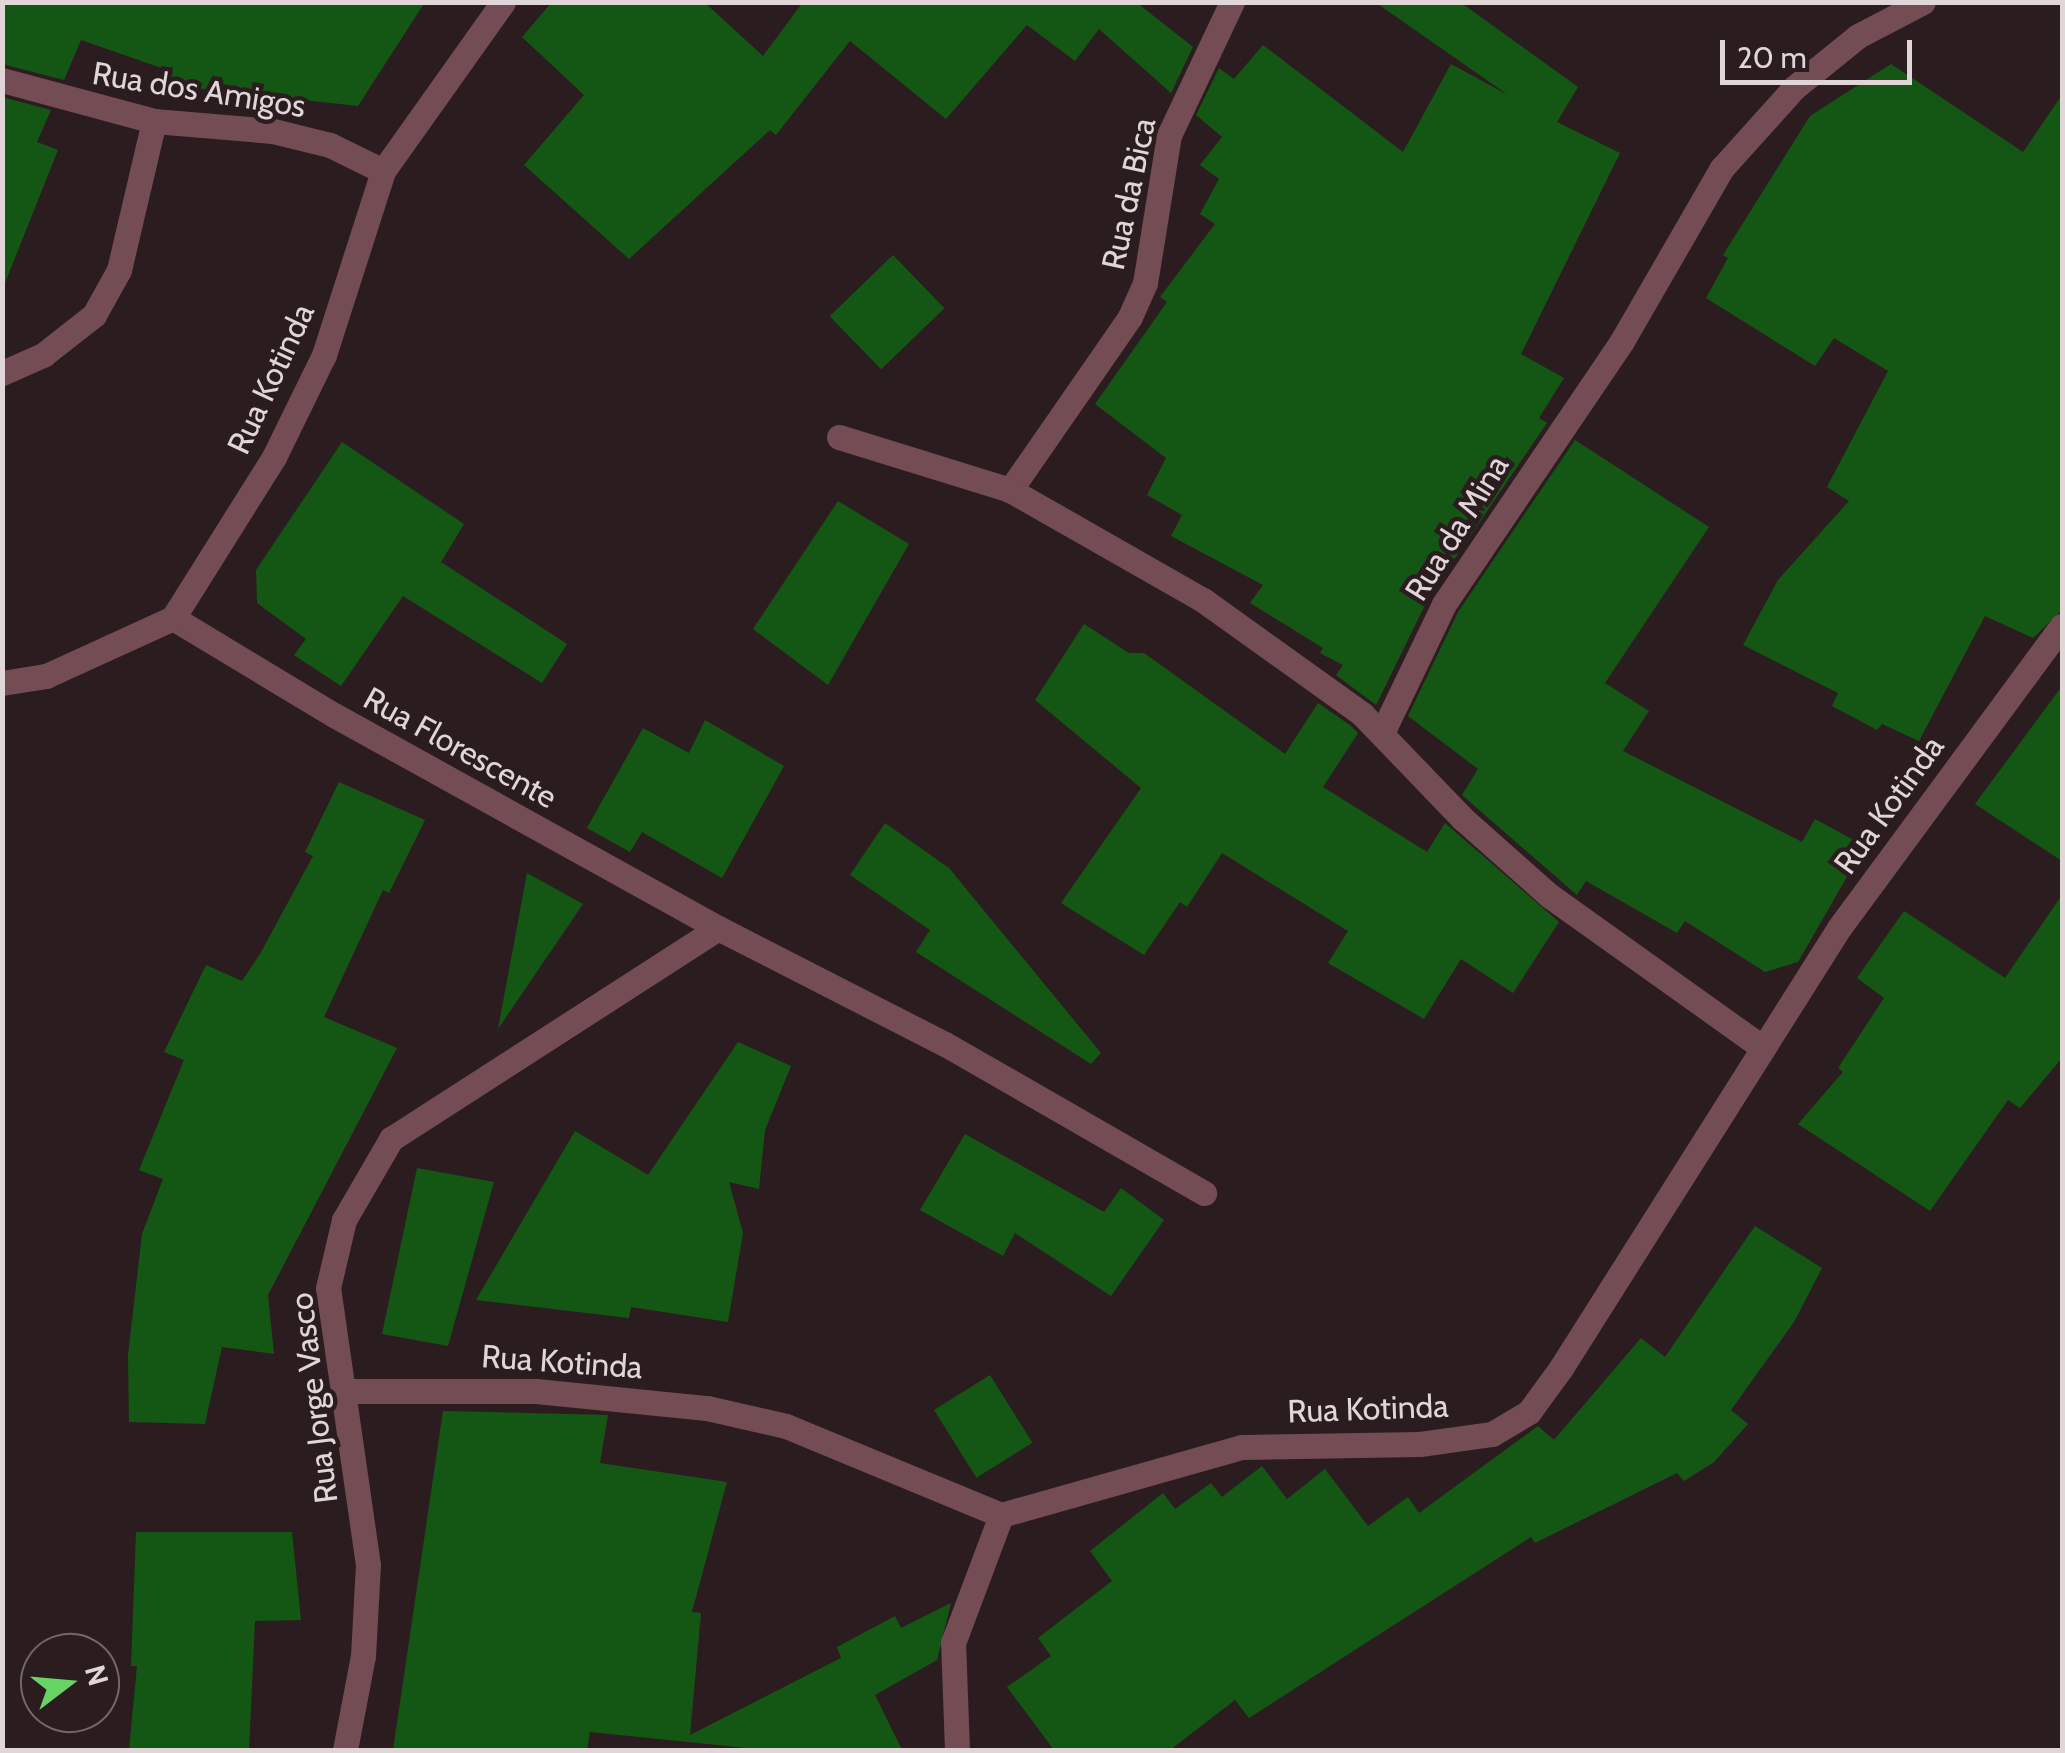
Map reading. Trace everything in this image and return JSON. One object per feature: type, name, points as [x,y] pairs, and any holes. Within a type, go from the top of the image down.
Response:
[{"type":"street","name":"Rua Kotinda","points":[[174,618],[274,457],[324,356],[383,171],[503,2]]},
{"type":"street","name":"Rua da Bica","points":[[1010,490],[1130,317],[1145,283],[1169,134],[1232,2]]},
{"type":"street","name":"Rua da Mina","points":[[1382,732],[1444,604],[1622,341],[1722,168],[1795,86],[1858,36],[1923,2]]},
{"type":"street","name":"Rua dos Amigos","points":[[2,80],[154,121],[273,131],[330,145],[383,171]]},
{"type":"street","points":[[2,373],[44,355],[94,314],[119,270],[154,121]]},
{"type":"street","points":[[839,437],[1010,490],[1203,600],[1382,732],[1428,786],[1550,896],[1762,1047]]},
{"type":"street","points":[[2,683],[46,676],[174,618]]},
{"type":"street","name":"Rua Florescente","points":[[174,618],[334,715],[718,928],[945,1044],[1204,1193]]},
{"type":"street","name":"Rua Kotinda","points":[[343,1391],[536,1391],[707,1408],[786,1426],[1001,1515],[1242,1447],[1420,1444],[1492,1434],[1529,1412],[1840,928],[2062,626]]},
{"type":"street","name":"Rua Jorge Vasco","points":[[345,1750],[363,1656],[368,1565],[328,1288],[344,1220],[390,1139],[718,928]]},
{"type":"street","points":[[957,1750],[953,1643],[1001,1515]]},
{"type":"building","points":[[2,2],[425,2],[358,106],[167,85],[173,72],[81,40],[64,80],[2,64]]},
{"type":"building","points":[[552,2],[704,2],[763,56],[803,2],[1136,2],[1193,47],[1171,93],[1099,29],[1075,61],[1027,25],[946,119],[850,41],[776,135],[770,130],[629,259],[524,165],[584,95],[522,37]]},
{"type":"building","points":[[1375,2],[1460,2],[1578,87],[1557,122],[1620,153],[1521,354],[1564,378],[1539,418],[1547,423],[1430,595],[1376,705],[1336,675],[1343,665],[1320,653],[1323,648],[1250,603],[1263,585],[1171,536],[1182,515],[1147,495],[1166,458],[1095,404],[1167,302],[1160,297],[1215,224],[1200,214],[1219,179],[1200,165],[1222,137],[1196,115],[1219,68],[1234,79],[1263,45],[1403,152],[1451,64],[1508,95]]},
{"type":"building","points":[[1891,64],[2023,152],[2062,95],[2062,610],[2033,638],[1985,616],[1919,741],[1882,724],[1877,730],[1832,706],[1838,693],[1743,645],[1778,580],[1849,501],[1827,487],[1888,371],[1834,338],[1815,366],[1706,298],[1728,258],[1723,255],[1810,116]]},
{"type":"building","points":[[2,97],[51,110],[37,142],[58,150],[5,283]]},
{"type":"building","points":[[893,255],[944,308],[881,369],[830,316]]},
{"type":"building","points":[[1575,440],[1709,527],[1605,683],[1649,711],[1623,751],[1802,842],[1815,819],[1859,843],[1842,871],[1848,875],[1798,962],[1765,972],[1685,921],[1677,933],[1586,881],[1577,895],[1462,795],[1478,769],[1408,716],[1458,612]]},
{"type":"building","points":[[342,442],[464,524],[441,562],[567,644],[542,683],[403,596],[341,686],[294,655],[306,639],[257,603],[256,570]]},
{"type":"building","points":[[838,501],[909,544],[828,685],[753,629]]},
{"type":"building","points":[[1084,624],[1129,653],[1144,653],[1285,754],[1318,703],[1351,726],[1358,733],[1323,787],[1427,852],[1445,823],[1559,922],[1513,993],[1461,959],[1424,1019],[1328,963],[1348,931],[1222,853],[1187,907],[1180,902],[1144,955],[1061,903],[1141,788],[1035,700]]},
{"type":"building","points":[[2062,686],[2062,861],[1975,804]]},
{"type":"building","points":[[705,720],[784,766],[722,878],[642,832],[630,852],[587,828],[643,728],[689,753]]},
{"type":"building","points":[[339,782],[425,820],[389,893],[383,890],[324,1017],[397,1048],[268,1295],[274,1354],[222,1347],[205,1424],[129,1422],[128,1355],[142,1234],[163,1179],[139,1170],[184,1060],[164,1052],[206,965],[242,981],[260,954],[313,856],[305,852]]},
{"type":"building","points":[[885,823],[949,868],[1101,1053],[1091,1064],[916,952],[930,930],[850,875]]},
{"type":"building","points":[[527,873],[583,904],[498,1029]]},
{"type":"building","points":[[2062,895],[2062,1058],[2020,1108],[2008,1100],[1930,1211],[1798,1124],[1843,1072],[1838,1068],[1884,998],[1857,978],[1904,911],[2005,978]]},
{"type":"building","points":[[738,1042],[791,1066],[765,1130],[759,1189],[729,1182],[743,1233],[728,1322],[631,1307],[629,1318],[476,1300],[575,1131],[648,1175]]},
{"type":"building","points":[[965,1134],[1104,1212],[1121,1188],[1164,1220],[1111,1296],[1015,1233],[1003,1256],[920,1210]]},
{"type":"building","points":[[417,1168],[494,1182],[448,1346],[382,1334]]},
{"type":"building","points":[[1755,1226],[1822,1268],[1794,1322],[1731,1410],[1748,1424],[1714,1462],[1684,1481],[1677,1473],[1535,1543],[1531,1537],[1249,1718],[1235,1700],[1170,1750],[1054,1750],[1007,1687],[1051,1656],[1038,1638],[1112,1581],[1090,1551],[1163,1493],[1175,1509],[1211,1483],[1222,1497],[1262,1466],[1287,1499],[1325,1469],[1368,1526],[1408,1497],[1419,1513],[1538,1426],[1554,1440],[1641,1338],[1665,1357]]},
{"type":"building","points":[[990,1375],[1032,1443],[976,1478],[934,1410]]},
{"type":"building","points":[[443,1411],[608,1415],[600,1463],[727,1482],[692,1612],[701,1613],[690,1735],[841,1658],[837,1647],[895,1616],[901,1628],[951,1603],[937,1660],[875,1695],[902,1750],[767,1750],[590,1732],[587,1750],[393,1750]]},
{"type":"building","points":[[136,1532],[292,1532],[301,1620],[255,1621],[249,1750],[129,1750],[137,1666],[131,1666]]}]
